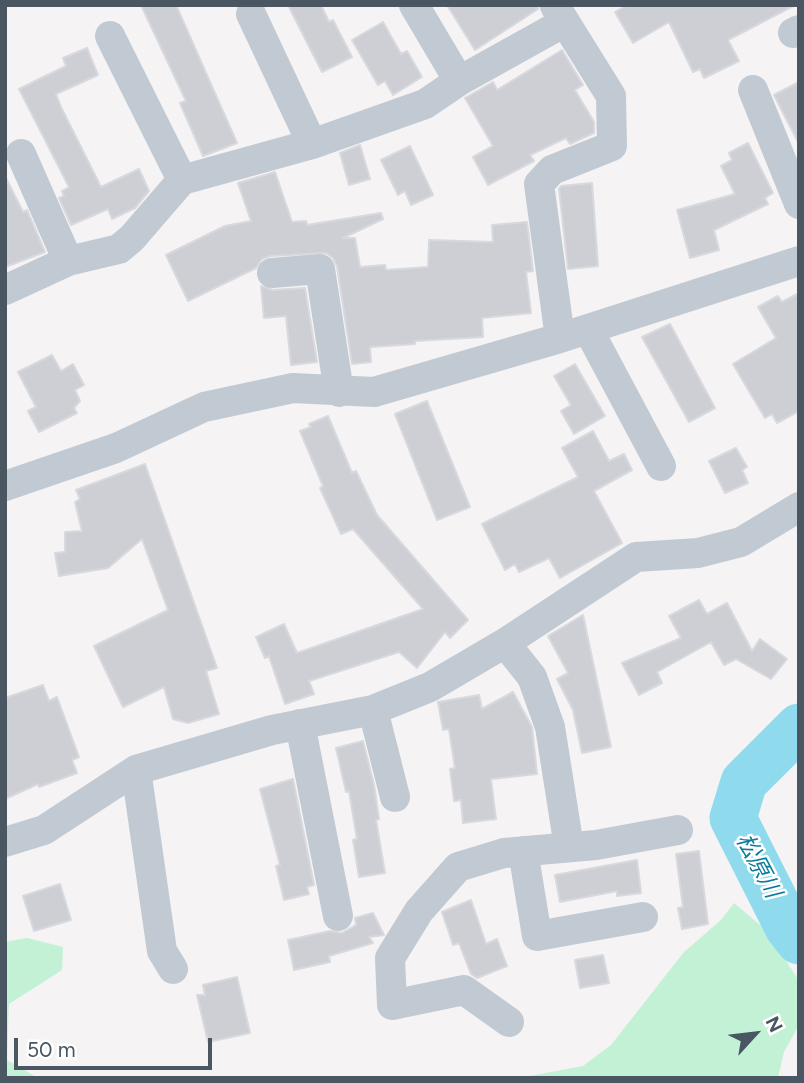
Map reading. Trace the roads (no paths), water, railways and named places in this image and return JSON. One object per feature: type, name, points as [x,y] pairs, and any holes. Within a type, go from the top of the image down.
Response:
[{"type":"street","points":[[414,5],[460,81]]},
{"type":"street","points":[[251,14],[312,144]]},
{"type":"street","points":[[5,290],[68,261],[119,249],[132,238],[182,180],[312,144],[425,104],[560,14],[611,96],[612,146],[552,170],[539,184],[574,333],[661,466]]},
{"type":"street","points":[[110,36],[182,180]]},
{"type":"street","points":[[753,90],[799,204]]},
{"type":"street","points":[[21,154],[68,261]]},
{"type":"street","points":[[5,486],[116,447],[204,407],[293,388],[374,392],[574,333],[799,261]]},
{"type":"street","points":[[272,273],[320,269],[339,392]]},
{"type":"street","points":[[5,842],[44,830],[136,770],[272,730],[373,710],[430,687],[505,643],[636,557],[698,553],[741,542],[799,507]]},
{"type":"street","points":[[505,643],[532,677],[550,727],[569,847]]},
{"type":"street","points":[[373,710],[395,797]]},
{"type":"street","points":[[300,724],[338,916]]},
{"type":"street","points":[[136,770],[162,951],[173,969]]},
{"type":"street","points":[[509,1022],[464,990],[392,1004],[390,958],[419,911],[458,867],[504,853],[596,845],[678,830]]},
{"type":"street","points":[[523,851],[537,936],[643,917]]},
{"type":"waterway","name":"松原川","points":[[799,727],[744,782],[733,818],[788,927],[799,941]]}]
